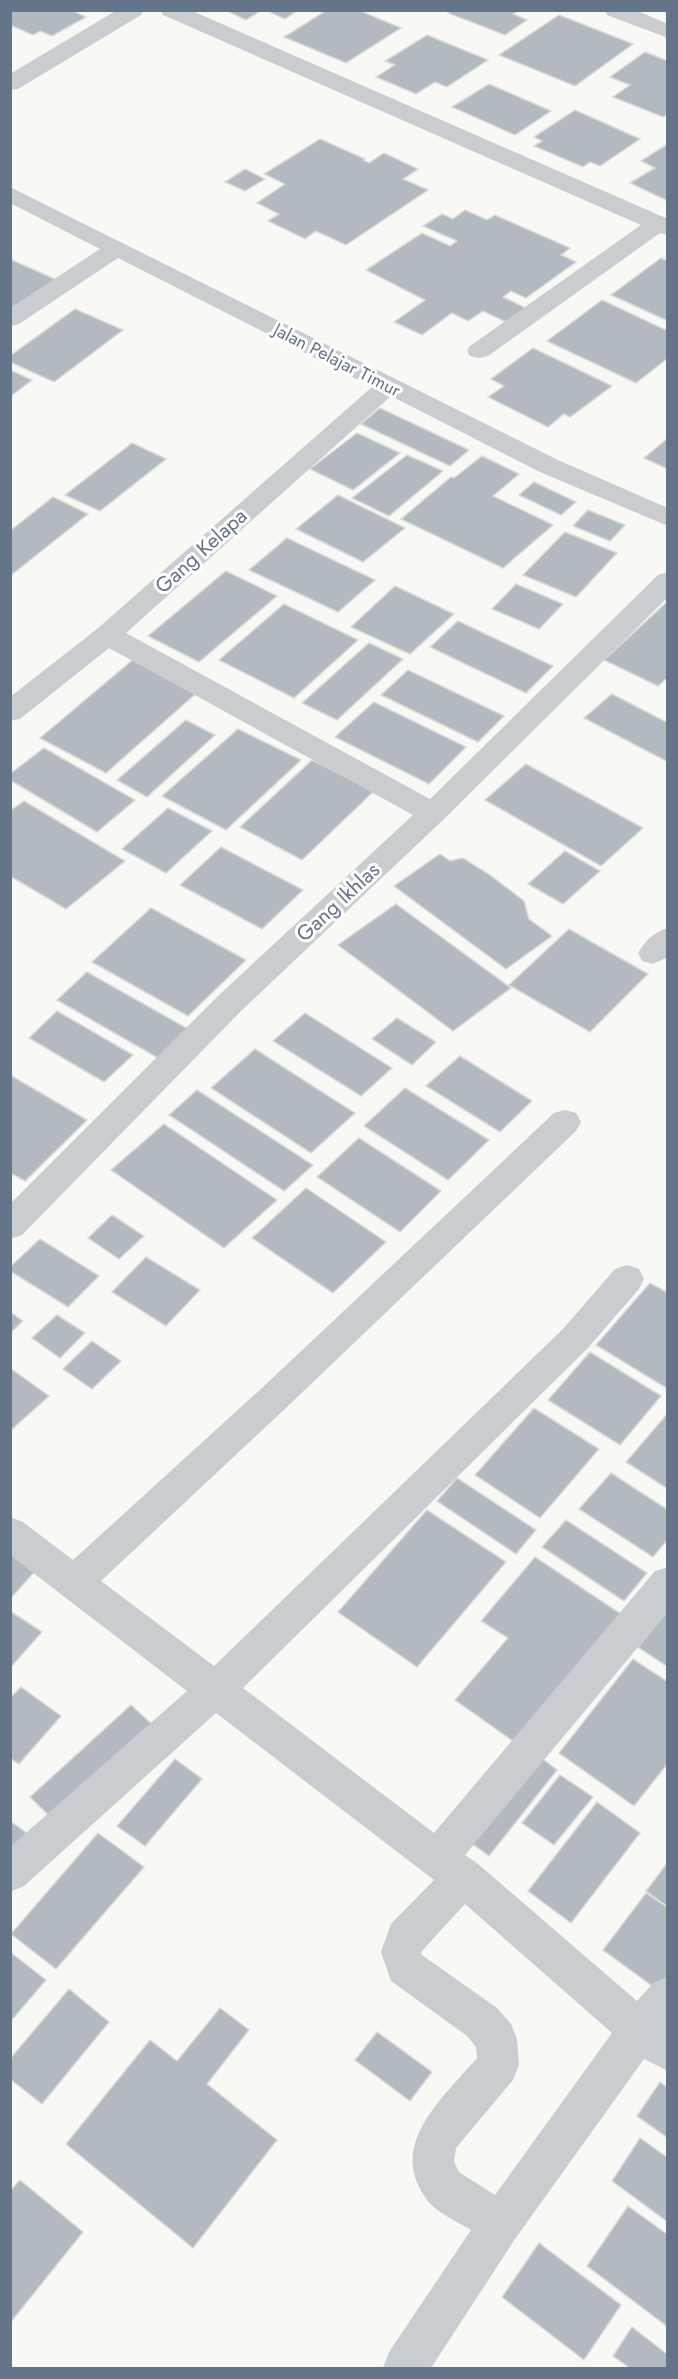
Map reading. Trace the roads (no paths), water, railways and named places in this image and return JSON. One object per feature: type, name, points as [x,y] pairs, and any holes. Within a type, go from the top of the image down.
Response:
[{"type":"street","points":[[10,84],[133,10]]},
{"type":"street","points":[[171,10],[663,226]]},
{"type":"street","points":[[615,10],[668,32]]},
{"type":"street","name":"Jalan Pelajar Timur","points":[[10,194],[549,466],[668,518]]},
{"type":"street","points":[[479,351],[663,226]]},
{"type":"street","points":[[10,319],[117,248]]},
{"type":"street","name":"Gang Kelapa","points":[[10,712],[107,634],[387,386]]},
{"type":"street","name":"Gang Ikhlas","points":[[10,1226],[229,1004],[433,813],[668,581]]},
{"type":"street","points":[[107,634],[433,813]]},
{"type":"street","points":[[74,1582],[275,1397],[565,1122]]},
{"type":"street","points":[[10,1873],[214,1691],[575,1339],[627,1279]]},
{"type":"street","points":[[10,1533],[214,1691],[451,1868],[653,2040]]},
{"type":"street","points":[[500,2224],[444,2187],[432,2165],[436,2138],[498,2065],[495,2039],[482,2022],[405,1967],[400,1952],[405,1938],[451,1868],[668,1582]]},
{"type":"street","points":[[405,2368],[500,2224],[653,2040],[668,1997]]}]
